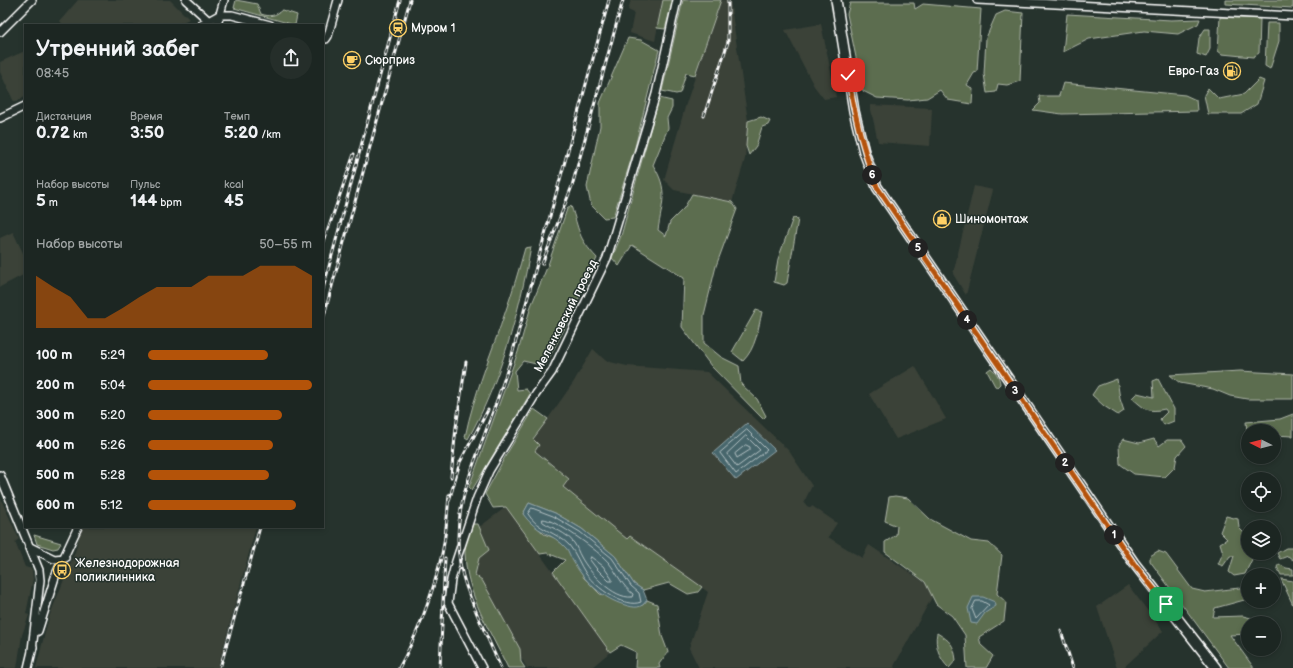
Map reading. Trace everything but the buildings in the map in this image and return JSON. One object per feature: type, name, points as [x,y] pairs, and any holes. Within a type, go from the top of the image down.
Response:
[{"type":"main road","points":[[836,0],[854,111],[864,152],[877,187],[1134,564],[1216,668]]},
{"type":"street","points":[[0,32],[32,0]]},
{"type":"street","points":[[186,0],[209,22]]},
{"type":"street","points":[[217,24],[224,0]]},
{"type":"street","points":[[324,39],[328,36],[338,0]]},
{"type":"street","name":"Меленковский проезд","points":[[482,668],[448,603],[451,580],[456,561],[477,498],[489,472],[536,394],[552,372],[608,258],[656,94],[677,0]]},
{"type":"street","points":[[977,0],[1293,16]]},
{"type":"street","points":[[204,24],[219,15],[232,15],[266,24]]},
{"type":"street","points":[[0,118],[24,106]]},
{"type":"street","points":[[0,475],[39,570],[40,580],[32,650]]},
{"type":"street","points":[[28,668],[46,603],[56,574],[65,558],[78,528]]},
{"type":"street","points":[[30,547],[54,559],[65,558]]},
{"type":"shaded area","points":[[78,0],[170,0],[189,19],[179,24],[62,24],[60,21]]},
{"type":"shaded area","points":[[631,0],[663,0],[655,41],[630,33],[634,13],[628,10]]},
{"type":"shaded area","points":[[721,0],[730,0],[748,121],[745,159],[732,202],[674,190],[664,180],[686,104]]},
{"type":"shaded area","points":[[821,24],[836,97],[824,99],[814,86],[785,30]]},
{"type":"shaded area","points":[[24,51],[24,97],[14,102],[0,72],[0,62]]},
{"type":"shaded area","points":[[870,105],[932,108],[930,146],[878,142]]},
{"type":"shaded area","points":[[974,186],[993,190],[966,295],[953,274]]},
{"type":"shaded area","points":[[13,232],[24,255],[24,275],[0,287],[0,238]]},
{"type":"shaded area","points":[[593,349],[606,361],[627,366],[707,372],[789,451],[812,486],[804,502],[807,506],[811,508],[812,506],[837,523],[828,537],[862,558],[869,545],[936,590],[894,666],[895,668],[699,668],[689,648],[708,592],[630,536],[627,540],[563,487],[569,479],[535,450],[533,440],[573,383]]},
{"type":"shaded area","points":[[915,366],[946,419],[896,439],[869,394]]},
{"type":"shaded area","points":[[0,497],[19,539],[15,542],[25,567],[32,569],[33,579],[26,614],[29,615],[22,635],[17,668],[0,668]]},
{"type":"shaded area","points":[[506,507],[610,652],[591,668],[527,668],[473,574],[470,534]]},
{"type":"shaded area","points":[[82,528],[256,528],[218,668],[36,668],[49,617],[75,552]]},
{"type":"shaded area","points":[[1128,585],[1163,631],[1123,668],[1117,668],[1097,607]]},
{"type":"green space","points":[[236,0],[257,4],[261,14],[264,15],[270,16],[277,14],[282,10],[297,15],[295,24],[291,24],[234,8]]},
{"type":"green space","points":[[663,0],[673,0],[665,29],[657,28]]},
{"type":"green space","points":[[683,0],[721,0],[695,75],[686,73],[680,93],[676,94],[662,91]]},
{"type":"green space","points":[[1226,0],[1293,0],[1293,8],[1226,4]]},
{"type":"green space","points":[[850,3],[914,3],[915,9],[923,4],[981,9],[977,72],[974,73],[967,85],[973,89],[972,104],[948,100],[940,90],[927,98],[908,100],[877,98],[863,91],[847,14]]},
{"type":"green space","points":[[1005,11],[1023,13],[1020,81],[1007,85],[998,84],[996,92],[987,93],[984,74],[986,38],[996,15]]},
{"type":"green space","points":[[1067,14],[1171,20],[1200,19],[1198,24],[1178,34],[1144,31],[1089,39],[1063,52]]},
{"type":"green space","points":[[1220,17],[1260,19],[1259,53],[1253,57],[1222,54],[1218,51]]},
{"type":"green space","points":[[1267,23],[1279,23],[1279,41],[1270,69],[1265,66]]},
{"type":"green space","points":[[1205,29],[1210,29],[1210,49],[1206,57],[1197,54],[1199,38]]},
{"type":"green space","points":[[628,38],[641,40],[659,50],[635,147],[613,217],[604,218],[591,205],[587,187],[600,126],[600,103]]},
{"type":"green space","points":[[1259,79],[1264,81],[1257,104],[1241,114],[1208,114],[1204,95],[1208,88],[1219,99],[1244,94]]},
{"type":"green space","points":[[1063,83],[1185,95],[1196,100],[1197,111],[1062,114],[1033,110],[1040,103],[1039,96],[1059,96]]},
{"type":"green space","points":[[659,98],[672,101],[672,108],[667,118],[668,128],[653,165],[663,189],[658,230],[666,236],[670,222],[684,208],[692,194],[732,202],[737,209],[716,266],[704,315],[704,343],[721,357],[739,366],[741,384],[757,399],[766,416],[763,419],[711,366],[682,327],[684,278],[632,245],[619,266],[612,258],[621,236]]},
{"type":"green space","points":[[761,117],[770,121],[768,125],[762,127],[756,146],[749,155],[746,146],[748,121]]},
{"type":"green space","points":[[571,206],[582,239],[597,258],[570,318],[545,366],[523,361],[515,371],[517,390],[526,389],[530,394],[472,490],[469,487],[518,352],[531,306],[548,265],[567,209]]},
{"type":"green space","points":[[793,218],[798,219],[787,283],[784,285],[774,282],[778,259]]},
{"type":"green space","points":[[531,247],[521,297],[507,346],[480,417],[468,439],[465,437],[478,389],[509,302],[525,248]]},
{"type":"green space","points":[[756,310],[762,312],[758,332],[751,350],[743,361],[732,352]]},
{"type":"green space","points":[[991,368],[996,373],[999,380],[1000,384],[997,387],[987,371]]},
{"type":"green space","points":[[1240,371],[1293,374],[1293,399],[1247,399],[1230,396],[1213,389],[1180,383],[1170,375]]},
{"type":"green space","points":[[1117,379],[1120,399],[1124,411],[1118,415],[1104,406],[1092,395],[1098,386]]},
{"type":"green space","points":[[1158,379],[1174,409],[1174,421],[1164,425],[1160,419],[1167,412],[1165,409],[1154,411],[1147,409],[1132,398],[1137,393],[1154,397],[1153,381]]},
{"type":"green space","points":[[534,409],[548,419],[533,439],[539,445],[535,451],[569,479],[563,487],[627,539],[630,536],[702,587],[698,592],[688,594],[669,583],[643,590],[634,584],[615,556],[582,529],[555,513],[529,503],[523,514],[544,534],[555,538],[567,548],[584,578],[600,594],[643,605],[647,600],[657,604],[662,636],[668,652],[659,664],[660,668],[635,668],[636,652],[621,645],[610,652],[553,572],[565,560],[547,553],[540,554],[506,507],[493,508],[485,494],[506,455]]},
{"type":"green space","points":[[1293,414],[1293,436],[1281,435],[1281,424],[1246,424],[1246,422],[1280,419]]},
{"type":"green space","points":[[1123,439],[1139,443],[1154,439],[1159,446],[1167,440],[1182,440],[1186,446],[1177,456],[1175,467],[1165,477],[1134,474],[1120,464],[1119,445]]},
{"type":"green space","points":[[895,496],[908,498],[930,519],[971,541],[989,543],[1002,555],[997,594],[1006,602],[1004,621],[979,637],[981,645],[993,656],[986,668],[967,668],[965,635],[952,616],[936,604],[925,582],[885,552],[885,542],[896,535],[897,526],[885,521],[889,497]]},
{"type":"green space","points":[[1226,516],[1238,519],[1239,528],[1241,530],[1241,560],[1252,560],[1248,568],[1241,568],[1241,575],[1234,576],[1229,572],[1234,556],[1230,556],[1223,566],[1218,564],[1223,553],[1220,543],[1227,539],[1220,532]]},
{"type":"green space","points":[[473,524],[478,524],[489,550],[479,558],[475,575],[482,580],[520,649],[521,662],[525,668],[508,668],[480,613],[466,568],[465,546]]},
{"type":"green space","points":[[34,535],[61,543],[58,548],[53,549],[37,544]]},
{"type":"green space","points":[[1286,548],[1293,548],[1293,560],[1288,556],[1281,559],[1281,551]]},
{"type":"green space","points":[[1158,551],[1166,554],[1192,589],[1205,592],[1241,588],[1241,601],[1215,608],[1213,617],[1241,616],[1241,634],[1230,635],[1241,650],[1241,656],[1245,656],[1254,668],[1229,668],[1150,561],[1150,556]]},
{"type":"green space","points":[[1279,564],[1286,568],[1293,569],[1293,575],[1281,575],[1281,568],[1277,567]]},
{"type":"green space","points":[[1281,579],[1293,581],[1293,605]]},
{"type":"green space","points":[[937,633],[945,638],[953,647],[956,660],[949,668],[938,652],[936,642]]},
{"type":"water","points":[[747,423],[775,450],[736,480],[713,453]]},
{"type":"water","points":[[529,503],[555,513],[582,529],[615,556],[634,584],[643,590],[647,600],[645,603],[638,607],[625,605],[602,594],[588,582],[577,568],[566,548],[556,539],[533,525],[523,514]]},
{"type":"water","points":[[973,597],[983,597],[995,602],[996,606],[985,613],[977,624],[971,623],[968,608]]},
{"type":"railway","points":[[324,285],[400,0]]},
{"type":"railway","points":[[324,315],[410,0]]},
{"type":"railway","points":[[501,668],[466,586],[458,547],[458,528],[470,473],[499,396],[512,355],[609,0]]},
{"type":"railway","points":[[542,264],[572,186],[623,0]]},
{"type":"railway","points":[[704,116],[728,42],[728,0]]},
{"type":"railway","points":[[324,241],[354,154]]},
{"type":"railway","points":[[451,477],[456,427],[466,362]]},
{"type":"railway","points":[[449,501],[460,462],[488,410]]},
{"type":"railway","points":[[399,668],[412,643],[432,590],[444,546],[449,495]]},
{"type":"railway","points":[[220,668],[260,528]]},
{"type":"railway","points":[[440,668],[445,558]]},
{"type":"railway","points":[[1061,631],[1073,668]]},
{"type":"place","name":"Муром 1","points":[[398,28]]},
{"type":"place","name":"Сюрприз","points":[[352,60]]},
{"type":"place","name":"Евро-Газ","points":[[1232,71]]},
{"type":"place","name":"Шиномонтаж","points":[[942,219]]},
{"type":"place","name":"Железнодорожная поликлинника","points":[[62,570]]},
{"type":"route","points":[[848,75],[854,111],[864,152],[877,187],[1134,564],[1166,604]]}]
